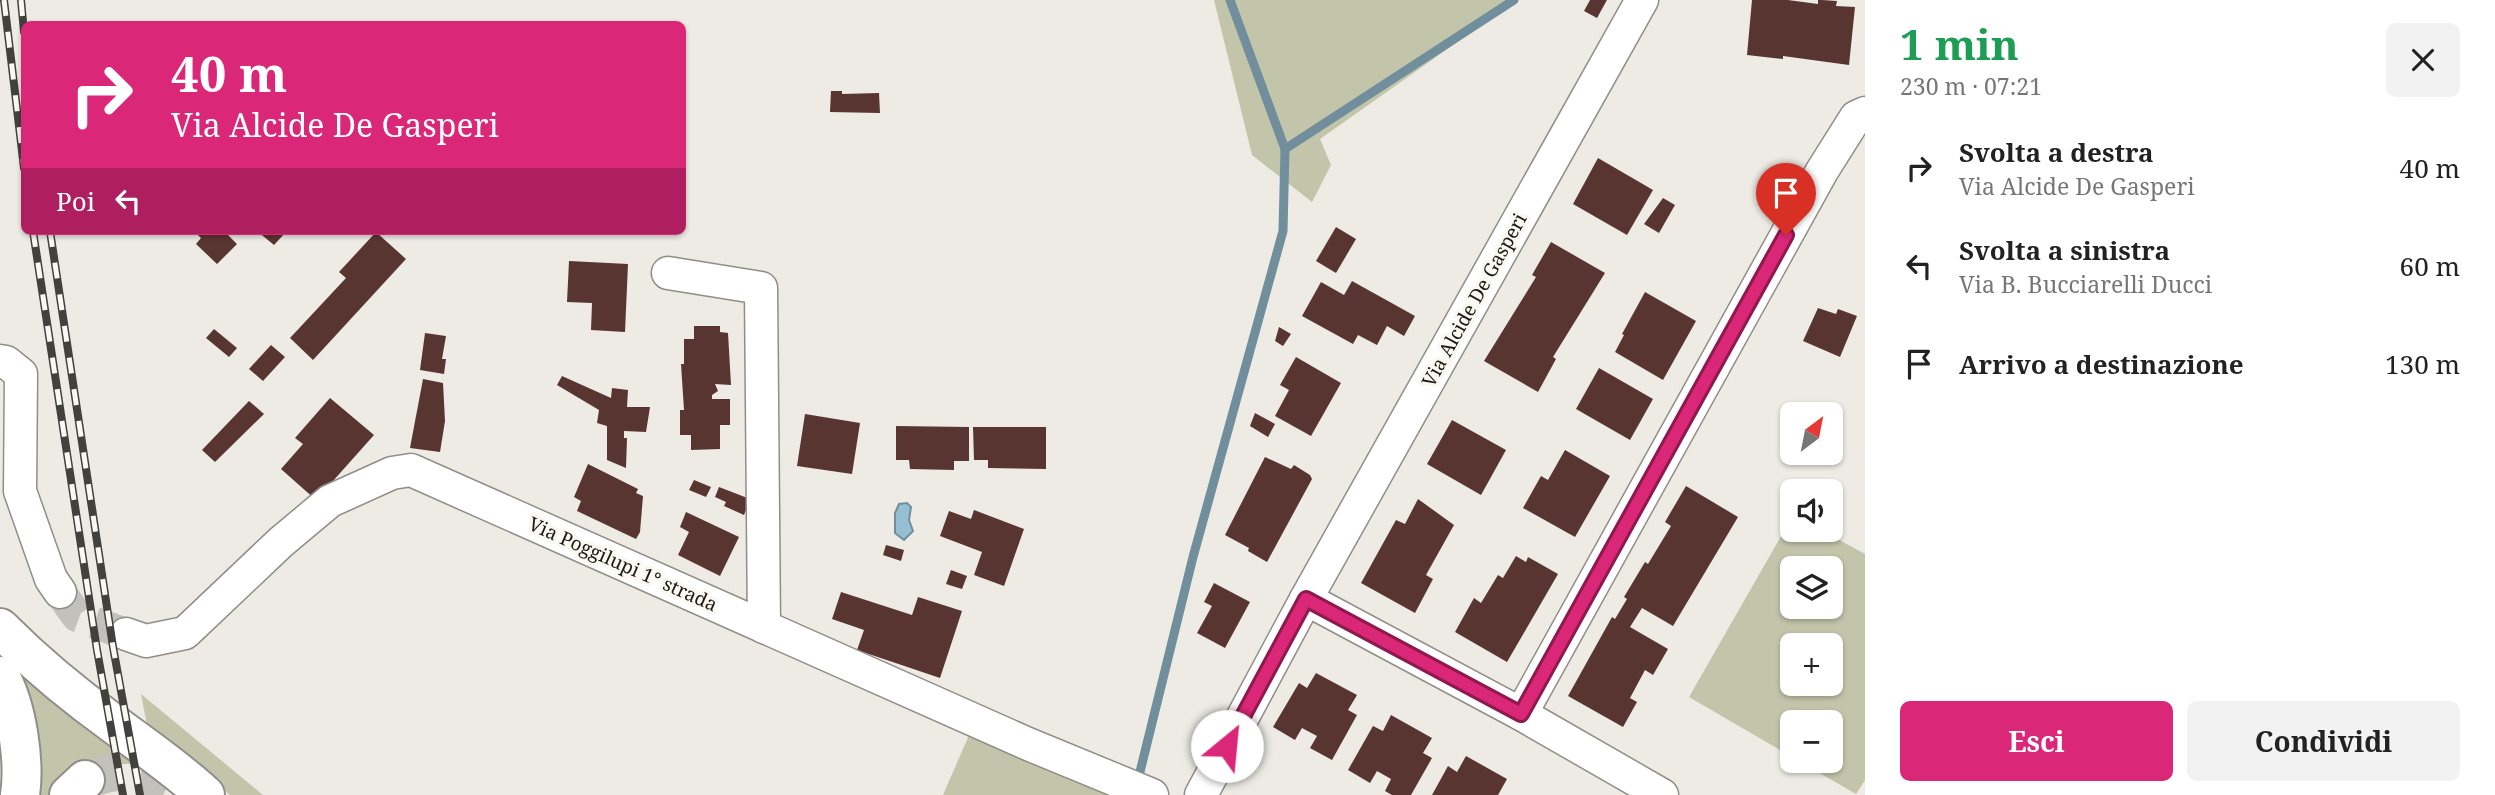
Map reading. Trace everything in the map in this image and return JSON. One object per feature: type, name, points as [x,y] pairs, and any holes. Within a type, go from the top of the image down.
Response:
[{"type":"main road","points":[[0,628],[47,671],[110,722],[180,771],[205,795]]},
{"type":"main road","points":[[0,676],[17,731],[23,776],[20,795]]},
{"type":"street","name":"Via Alcide De Gasperi","points":[[1200,795],[1306,599],[1642,0]]},
{"type":"street","points":[[1521,714],[1822,172],[1856,117],[1865,113]]},
{"type":"street","points":[[668,272],[761,288],[764,628]]},
{"type":"street","points":[[0,361],[6,362],[21,374],[20,491],[51,579],[60,593]]},
{"type":"street","name":"Via Poggilupi 1° strada","points":[[126,634],[146,641],[185,633],[281,542],[330,501],[392,473],[411,470],[764,628],[1152,795]]},
{"type":"street","points":[[1306,599],[1521,714],[1662,795]]},
{"type":"green space","points":[[1214,0],[1517,0],[1320,139],[1331,165],[1312,202],[1252,155]]},
{"type":"green space","points":[[1780,538],[1780,542],[1843,542],[1865,554],[1865,780],[1856,794],[1820,773],[1843,773],[1843,710],[1780,710],[1780,750],[1689,697]]},
{"type":"green space","points":[[25,675],[141,764],[91,764],[55,795],[37,795],[22,680]]},
{"type":"green space","points":[[141,694],[263,795],[230,795],[148,730]]},
{"type":"green space","points":[[973,726],[1130,795],[943,795]]},
{"type":"water","points":[[907,503],[911,507],[909,520],[913,531],[904,540],[895,533],[895,513],[899,504]]},
{"type":"building","points":[[1590,0],[1607,0],[1597,18],[1584,11]]},
{"type":"building","points":[[1752,0],[1788,0],[1818,4],[1818,0],[1837,1],[1836,6],[1855,7],[1849,65],[1783,56],[1783,59],[1747,55]]},
{"type":"building","points":[[831,91],[842,91],[842,94],[879,93],[880,113],[830,112]]},
{"type":"building","points":[[1598,158],[1653,190],[1627,235],[1573,204]]},
{"type":"building","points":[[1663,198],[1675,205],[1659,233],[1644,224]]},
{"type":"building","points":[[1336,227],[1356,239],[1336,273],[1316,261]]},
{"type":"building","points":[[198,235],[228,235],[237,244],[217,264],[196,244],[201,238]]},
{"type":"building","points":[[262,235],[283,235],[274,245]]},
{"type":"building","points":[[373,235],[379,235],[406,259],[313,360],[290,338],[346,278],[339,272]]},
{"type":"building","points":[[1551,242],[1605,273],[1553,357],[1556,359],[1538,392],[1484,361],[1536,277],[1532,275]]},
{"type":"building","points":[[569,261],[628,264],[625,332],[591,330],[592,303],[567,302]]},
{"type":"building","points":[[1352,281],[1415,316],[1404,336],[1387,326],[1377,345],[1358,335],[1353,344],[1302,316],[1321,282],[1344,295]]},
{"type":"building","points":[[1645,292],[1696,321],[1663,380],[1615,352]]},
{"type":"building","points":[[1818,308],[1836,314],[1838,309],[1857,316],[1840,357],[1803,341]]},
{"type":"building","points":[[694,326],[720,326],[720,332],[728,333],[731,385],[715,384],[718,391],[712,395],[712,399],[730,399],[730,425],[720,425],[720,449],[691,450],[691,435],[680,435],[680,410],[684,410],[681,364],[684,364],[684,339],[694,339]]},
{"type":"building","points":[[1279,327],[1291,334],[1283,346],[1275,341]]},
{"type":"building","points":[[214,329],[237,348],[229,357],[206,338]]},
{"type":"building","points":[[425,333],[446,336],[442,359],[446,359],[444,374],[420,370]]},
{"type":"building","points":[[271,345],[285,357],[263,381],[249,369]]},
{"type":"building","points":[[1296,357],[1341,383],[1311,436],[1275,416],[1289,390],[1280,385]]},
{"type":"building","points":[[1599,368],[1653,399],[1630,440],[1576,409]]},
{"type":"building","points":[[562,376],[611,398],[612,388],[628,390],[627,407],[650,407],[646,432],[624,431],[624,438],[627,438],[626,468],[607,460],[607,426],[597,423],[599,410],[557,385]]},
{"type":"building","points":[[423,379],[443,383],[445,421],[440,452],[410,448]]},
{"type":"building","points":[[330,398],[374,435],[316,500],[281,469],[303,444],[295,438]]},
{"type":"building","points":[[249,401],[264,414],[215,462],[202,450]]},
{"type":"building","points":[[1255,413],[1275,424],[1268,437],[1250,426]]},
{"type":"building","points":[[805,414],[860,423],[852,474],[797,466]]},
{"type":"building","points":[[1452,420],[1506,450],[1481,495],[1427,464]]},
{"type":"building","points":[[896,426],[969,427],[969,461],[954,461],[954,470],[910,469],[909,460],[896,460]]},
{"type":"building","points":[[973,427],[1046,427],[1046,469],[988,468],[988,460],[974,460]]},
{"type":"building","points":[[1565,450],[1610,476],[1575,537],[1523,508],[1541,476],[1548,480]]},
{"type":"building","points":[[1265,457],[1291,469],[1294,465],[1312,479],[1267,562],[1225,535]]},
{"type":"building","points":[[588,464],[638,489],[636,493],[643,496],[640,532],[636,539],[577,511],[581,501],[574,497]]},
{"type":"building","points":[[694,480],[711,487],[706,497],[689,490]]},
{"type":"building","points":[[1686,486],[1738,517],[1673,626],[1642,608],[1630,627],[1668,649],[1653,675],[1645,670],[1630,698],[1637,702],[1623,727],[1568,696],[1612,617],[1615,619],[1627,599],[1624,597],[1645,562],[1648,564],[1671,526],[1665,522]]},
{"type":"building","points":[[719,487],[750,499],[744,515],[724,506],[726,502],[715,497]]},
{"type":"building","points":[[1418,499],[1454,525],[1426,575],[1433,579],[1415,613],[1361,583],[1396,520],[1405,524]]},
{"type":"building","points":[[974,510],[1024,529],[1004,586],[974,575],[982,552],[940,536],[949,511],[971,519]]},
{"type":"building","points":[[686,512],[739,537],[720,576],[678,555],[689,532],[680,527]]},
{"type":"building","points":[[886,545],[904,550],[901,561],[883,555]]},
{"type":"building","points":[[1516,556],[1526,562],[1528,557],[1558,574],[1507,662],[1455,632],[1474,598],[1481,603],[1498,575],[1503,578]]},
{"type":"building","points":[[951,570],[967,576],[962,589],[946,584]]},
{"type":"building","points":[[1214,583],[1250,602],[1225,648],[1197,633],[1212,606],[1204,602]]},
{"type":"building","points":[[841,592],[912,615],[918,597],[962,611],[940,678],[857,650],[864,630],[832,619]]},
{"type":"building","points":[[1316,673],[1357,695],[1348,710],[1357,715],[1332,760],[1310,748],[1317,736],[1302,728],[1295,740],[1273,727],[1299,683],[1307,688]]},
{"type":"building","points":[[1391,715],[1432,738],[1423,753],[1432,758],[1411,795],[1392,795],[1385,791],[1391,779],[1377,771],[1370,783],[1348,770],[1373,726],[1383,731]]},
{"type":"building","points":[[1466,756],[1507,779],[1498,795],[1432,795],[1448,766],[1457,772]]},
{"type":"waterway","points":[[1137,784],[1193,557],[1283,231],[1285,149],[1230,0]]},
{"type":"waterway","points":[[1285,149],[1514,0]]},
{"type":"tunnel","points":[[60,592],[77,616],[126,634]]},
{"type":"tunnel","points":[[85,780],[109,773],[127,772],[145,775],[168,785]]},
{"type":"railway","points":[[4,0],[21,143]]},
{"type":"railway","points":[[21,0],[23,21]]},
{"type":"railway","points":[[34,235],[97,650],[123,795]]},
{"type":"railway","points":[[51,235],[113,647],[140,795]]},
{"type":"route","points":[[1227,746],[1306,599],[1521,714],[1786,235]]}]
